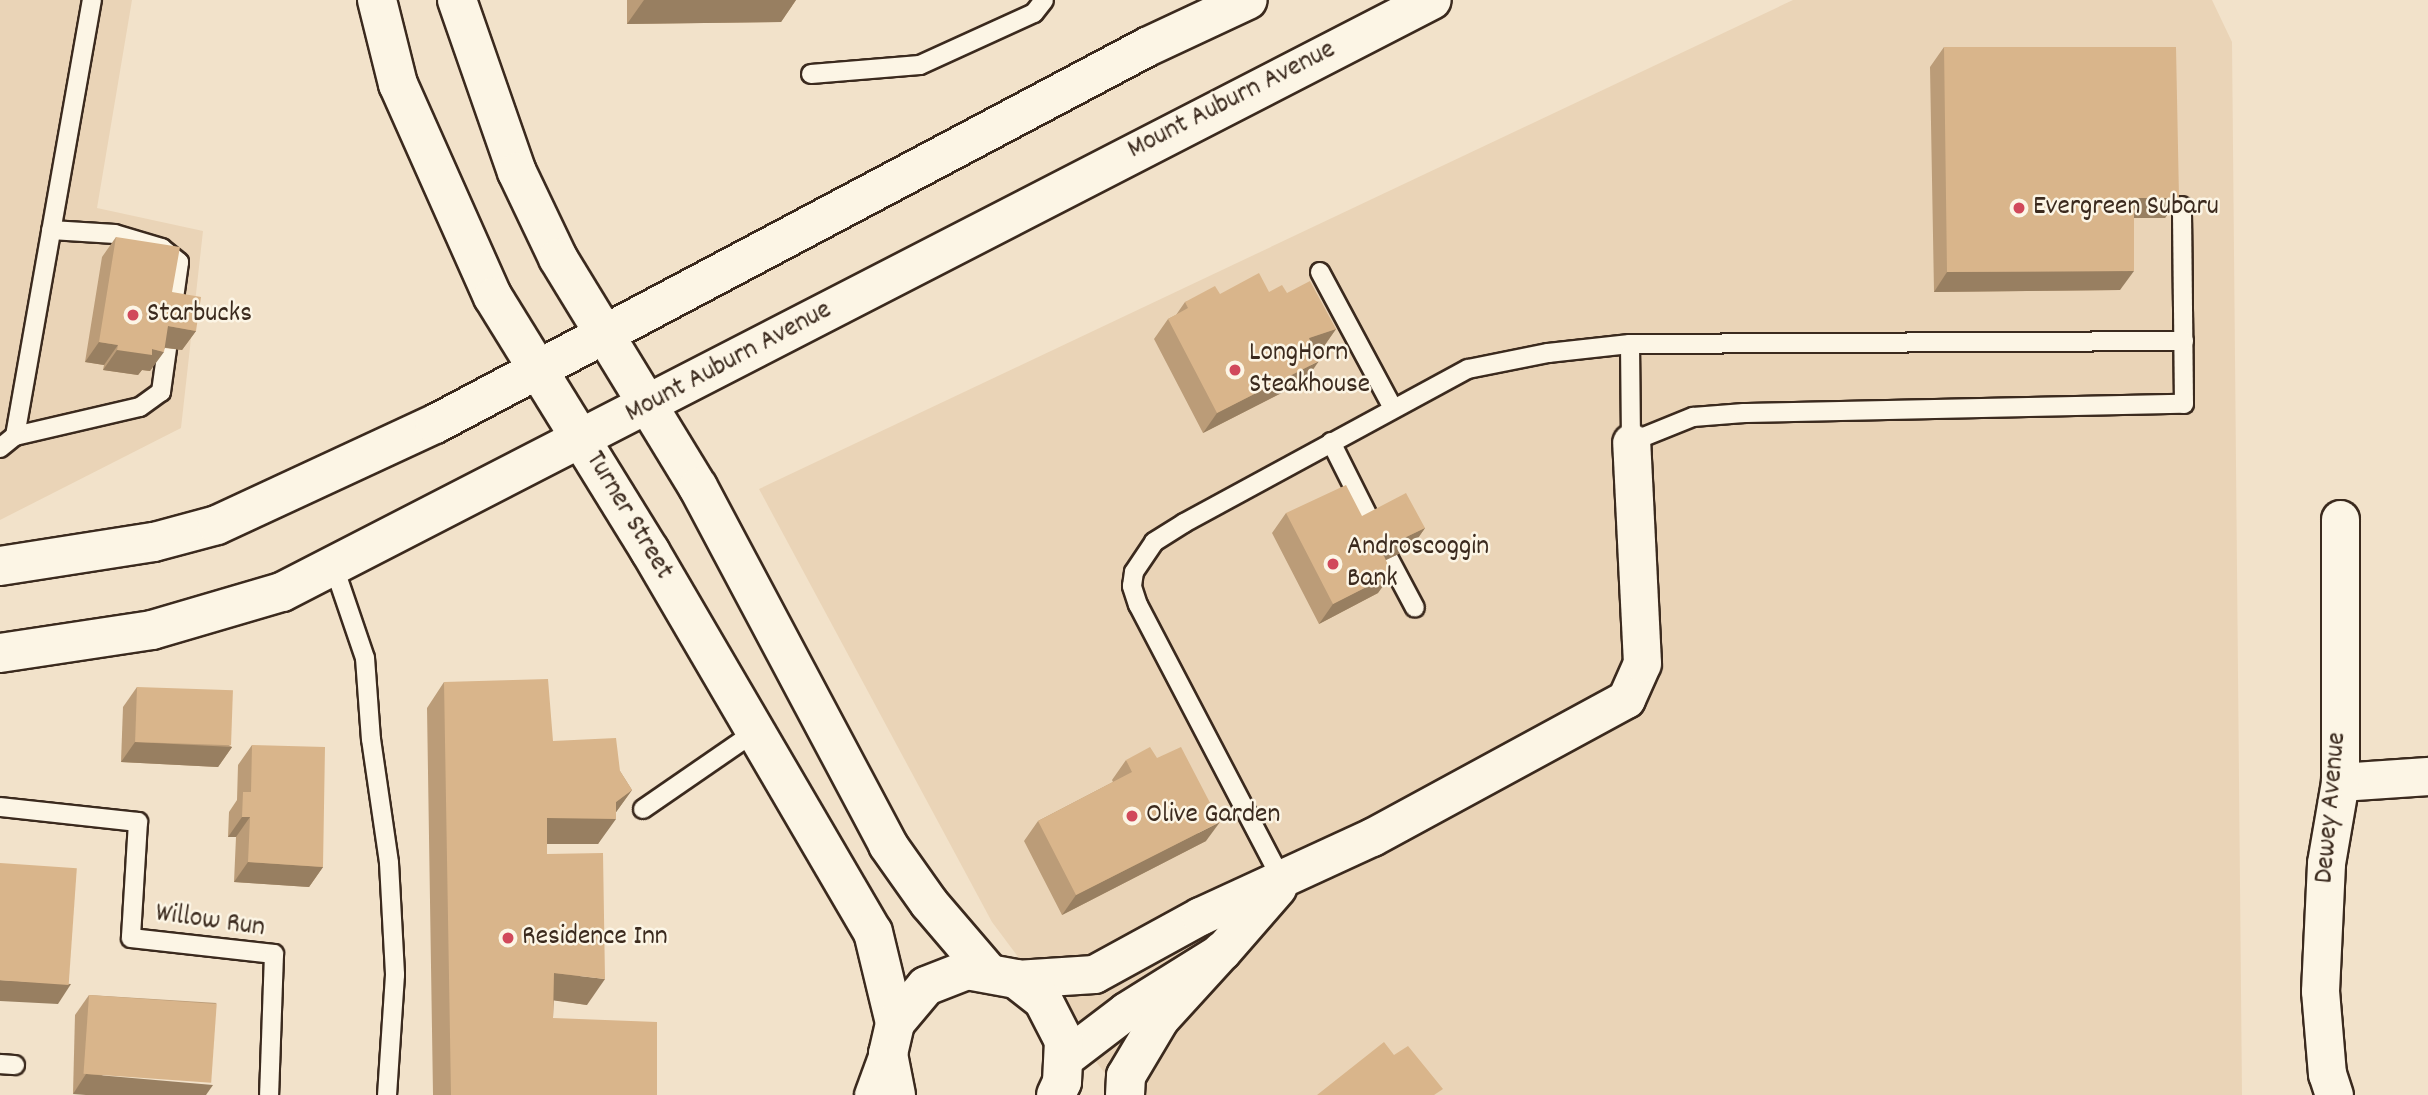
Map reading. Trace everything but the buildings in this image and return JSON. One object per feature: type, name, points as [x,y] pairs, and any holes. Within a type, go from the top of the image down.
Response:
[{"type":"main road","name":"Turner Street","points":[[376,0],[398,83],[436,175],[493,297],[582,440],[873,932],[892,1039],[896,1095]]},
{"type":"main road","points":[[457,0],[483,82],[517,172],[558,258],[698,487],[888,845],[929,904],[1002,975],[1043,1000],[1064,1041],[1062,1083]]},
{"type":"main road","points":[[467,0],[483,82]]},
{"type":"main road","points":[[0,566],[154,542],[217,524],[435,424],[1147,47],[1248,0]]},
{"type":"main road","name":"Mount Auburn Avenue","points":[[0,653],[197,620],[282,592],[649,407],[1432,0]]},
{"type":"main road","points":[[1125,1095],[1126,1076],[1160,1019],[1222,951]]},
{"type":"main road","points":[[892,1039],[926,986],[967,970],[1002,975]]},
{"type":"street","points":[[1002,975],[1094,974],[1200,916],[1283,882],[1626,699],[1642,663],[1631,442]]},
{"type":"street","name":"Dewey Avenue","points":[[2334,1095],[2326,1074],[2320,955],[2326,863],[2340,782],[2340,519]]},
{"type":"street","points":[[2340,782],[2428,776]]},
{"type":"street","points":[[1062,1083],[1126,1011],[1222,951],[1283,882]]},
{"type":"street","points":[[873,1095],[892,1039]]},
{"type":"lane","points":[[15,436],[92,0]]},
{"type":"lane","points":[[811,74],[920,65],[1034,13],[1044,0]]},
{"type":"lane","points":[[1630,344],[1631,442],[1693,417],[1744,413],[2184,404],[2182,206]]},
{"type":"lane","points":[[0,448],[15,436],[140,407],[161,392],[179,262],[162,248],[115,234],[51,230]]},
{"type":"lane","points":[[1320,272],[1393,408]]},
{"type":"lane","points":[[1283,882],[1138,605],[1134,572],[1154,542],[1331,442],[1468,369],[1548,353],[1630,344],[2184,341]]},
{"type":"lane","points":[[1331,442],[1372,524]]},
{"type":"lane","points":[[1390,559],[1415,608]]},
{"type":"lane","points":[[334,567],[365,658],[371,739],[389,863],[396,975],[387,1095]]},
{"type":"lane","points":[[643,809],[753,733]]},
{"type":"lane","name":"Willow Run","points":[[0,807],[138,822],[131,938],[274,954],[269,1095]]},
{"type":"shaded area","points":[[0,0],[132,0],[97,208],[203,231],[181,428],[0,520]]},
{"type":"shaded area","points":[[1793,0],[2212,0],[2232,42],[2242,1095],[1121,1095],[992,922],[759,489]]},
{"type":"place","name":"Evergreen Subaru","points":[[2019,208]]},
{"type":"place","name":"Starbucks","points":[[133,315]]},
{"type":"place","name":"LongHorn Steakhouse","points":[[1235,370]]},
{"type":"place","name":"Androscoggin Bank","points":[[1333,564]]},
{"type":"place","name":"Olive Garden","points":[[1132,816]]},
{"type":"place","name":"Residence Inn","points":[[508,938]]}]
